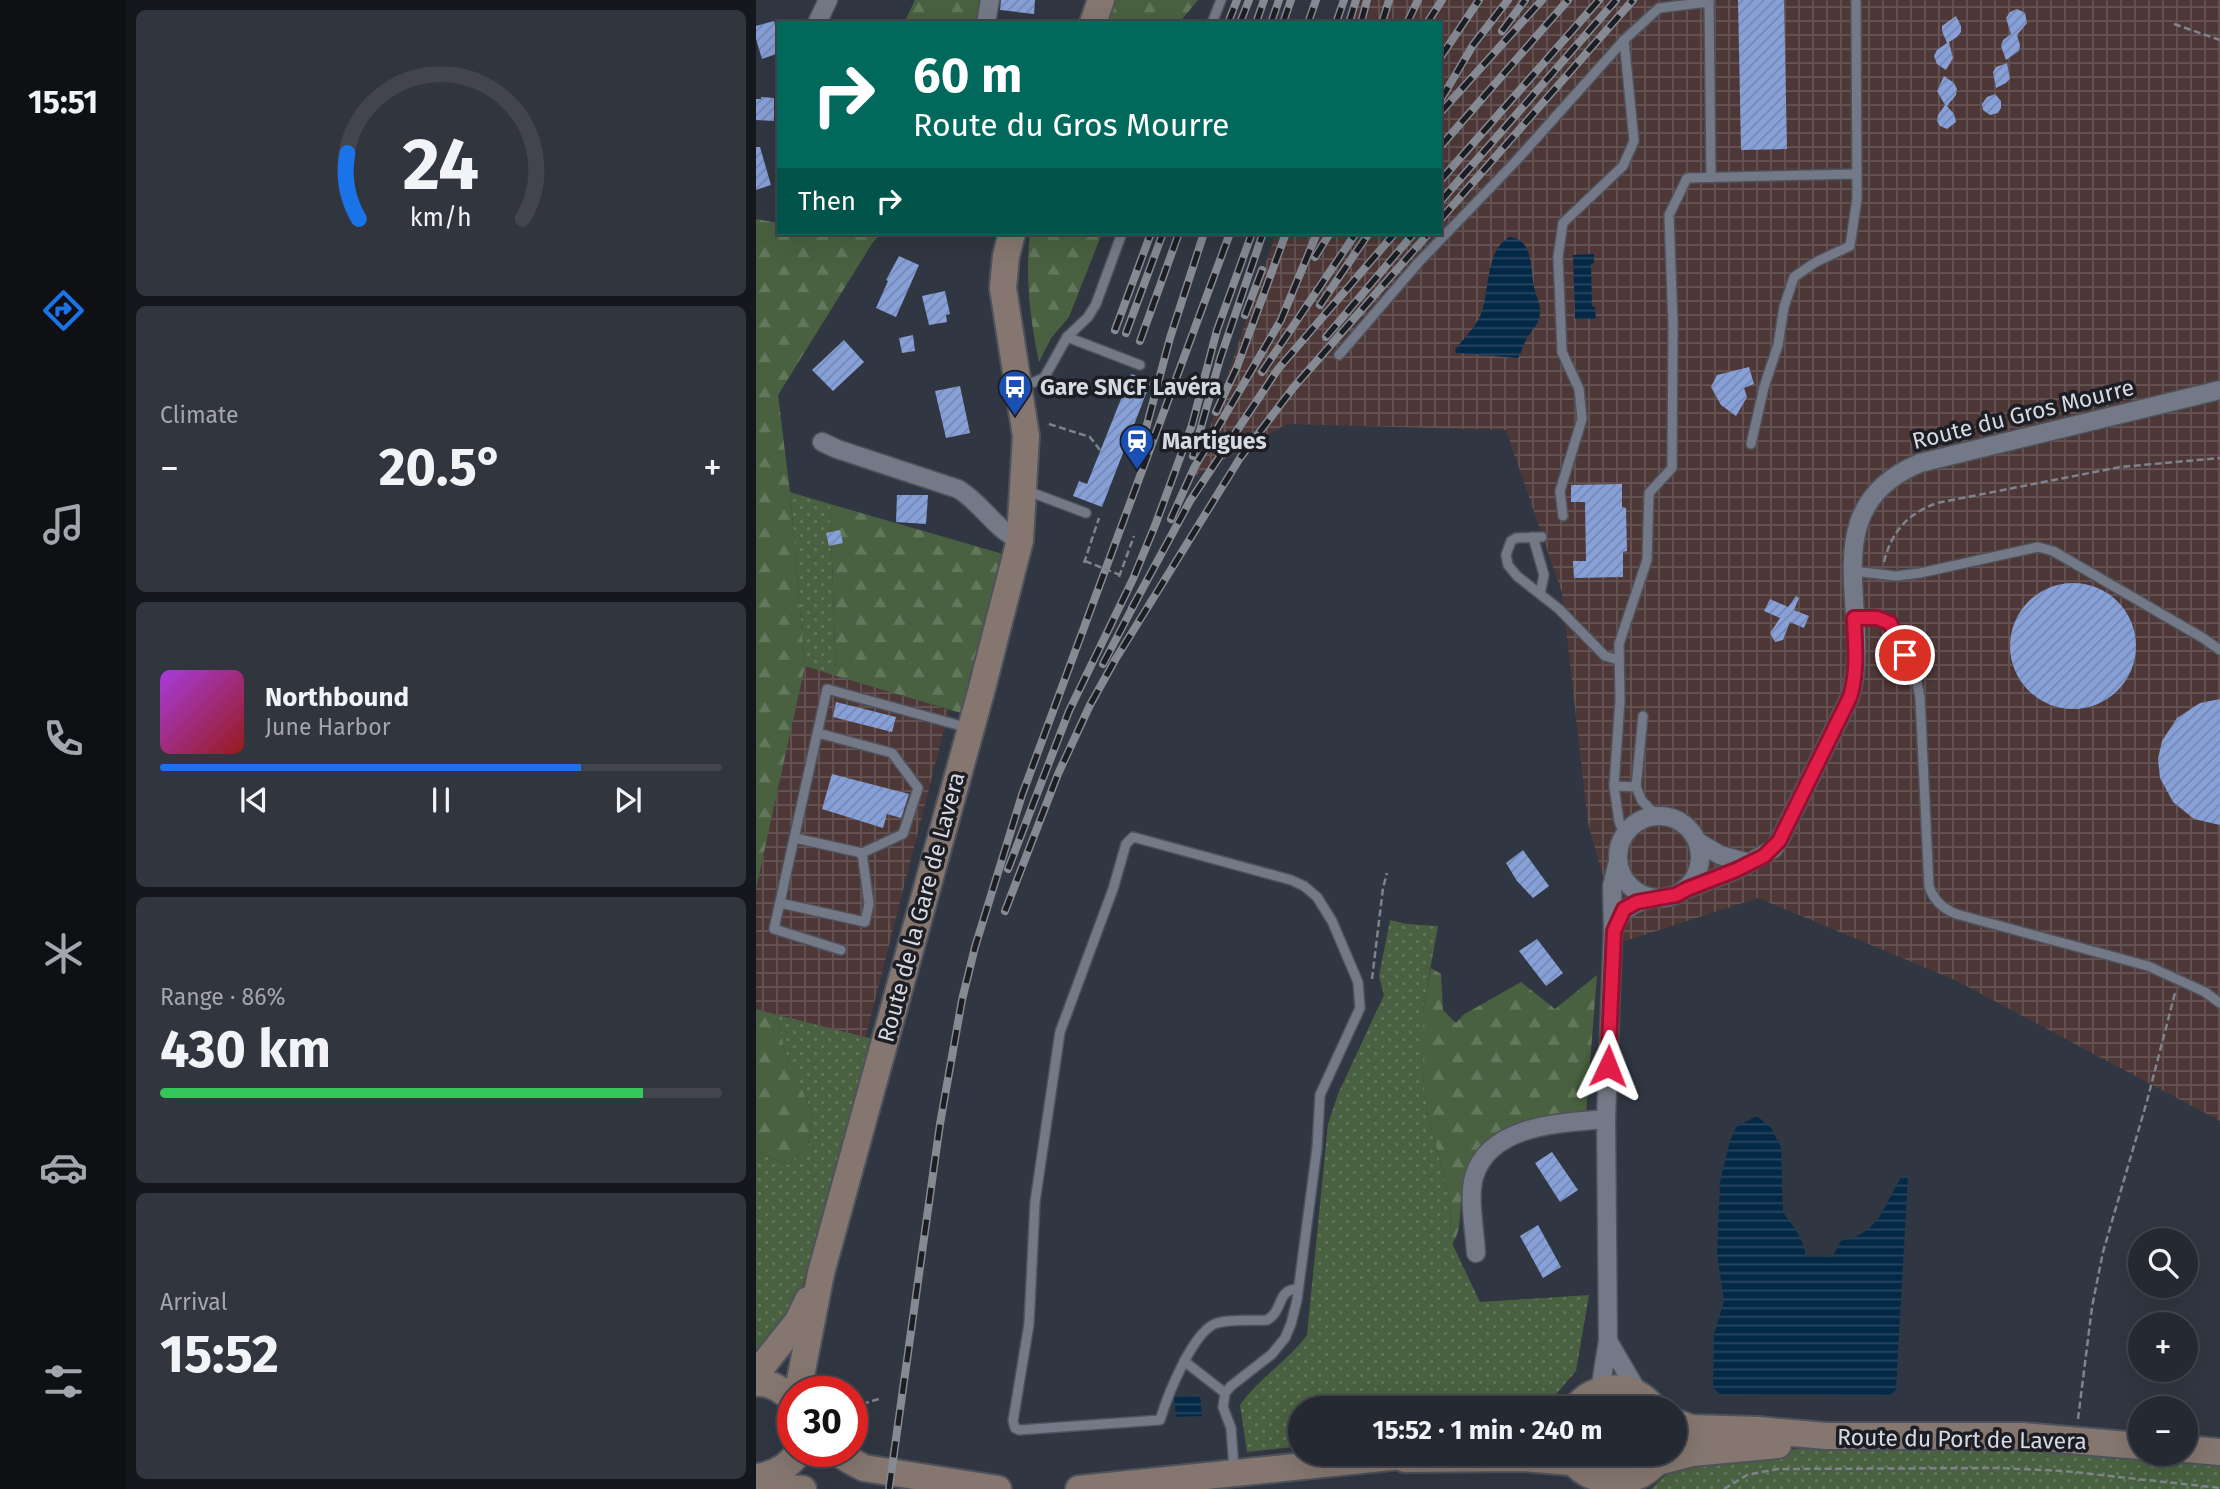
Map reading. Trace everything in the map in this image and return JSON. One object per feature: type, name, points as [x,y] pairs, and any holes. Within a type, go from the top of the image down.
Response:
[{"type":"street","points":[[818,21],[828,0]]},
{"type":"street","points":[[986,21],[990,0]]},
{"type":"street","points":[[1094,21],[1101,0]]},
{"type":"street","name":"Route de la Gare de Lavera","points":[[1012,235],[1006,256],[1003,288],[1027,385]]},
{"type":"street","name":"Route de la Gare de Lavera","points":[[801,1376],[821,1273],[971,729],[1020,540],[1029,492],[1027,385],[1020,288],[1021,235]]},
{"type":"street","name":"Route du Gros Mourre","points":[[1614,931],[1624,909],[1631,904],[1652,898],[1664,899],[1736,870],[1773,849],[1779,841],[1842,716],[1855,680],[1854,536],[1863,512],[1877,492],[1905,469],[1920,463],[2220,390]]},
{"type":"street","points":[[822,442],[958,489],[968,495],[1006,533],[1020,540]]},
{"type":"street","points":[[1600,1390],[1608,1340],[1606,1119],[1614,931],[1612,886],[1619,848],[1632,825],[1643,818],[1656,815],[1682,822],[1692,831],[1701,855],[1700,868],[1687,889]]},
{"type":"street","points":[[1698,842],[1720,855],[1749,863]]},
{"type":"street","points":[[1618,862],[1629,886],[1652,898]]},
{"type":"street","points":[[1476,1253],[1472,1186],[1477,1168],[1488,1154],[1504,1139],[1528,1129],[1553,1123],[1606,1119]]},
{"type":"street","name":"Route de la Gare de Lavera","points":[[756,1374],[798,1321],[821,1273]]},
{"type":"street","points":[[1608,1340],[1644,1396]]},
{"type":"street","points":[[756,1383],[777,1388]]},
{"type":"street","points":[[1588,1396],[1600,1390],[1626,1389],[1638,1396]]},
{"type":"street","name":"Route du Port de Lavera","points":[[1687,1427],[1826,1436],[2022,1436],[2128,1445]]},
{"type":"street","name":"Route du Port de Lavera","points":[[1594,1486],[1621,1487],[1634,1483],[1651,1470],[1692,1453],[1782,1444],[1826,1436]]},
{"type":"street","points":[[2198,1450],[2220,1452]]},
{"type":"street","points":[[1079,1489],[1313,1466]]},
{"type":"street","points":[[1575,1466],[1594,1486]]},
{"type":"street","points":[[756,1476],[768,1476],[785,1467]]},
{"type":"street","points":[[862,1467],[998,1489]]},
{"type":"street","points":[[756,1486],[803,1489]]},
{"type":"lane","points":[[1213,21],[1221,0]]},
{"type":"lane","points":[[1751,444],[1764,387],[1778,345],[1784,307],[1794,277],[1816,262],[1850,246],[1857,199],[1856,0]]},
{"type":"lane","points":[[1339,355],[1418,262],[1515,162],[1624,40],[1659,8],[1709,1],[1711,177]]},
{"type":"lane","points":[[1563,516],[1560,491],[1581,419],[1579,389],[1562,352],[1558,257],[1563,223],[1623,166],[1633,141],[1624,40]]},
{"type":"lane","points":[[1624,835],[1614,786],[1619,644],[1647,560],[1649,493],[1672,468],[1673,324],[1669,215],[1688,178],[1857,174]]},
{"type":"lane","points":[[1027,385],[1047,373],[1067,337],[1088,317],[1096,304],[1121,235]]},
{"type":"lane","points":[[1067,337],[1140,365]]},
{"type":"lane","points":[[1029,492],[1086,513]]},
{"type":"lane","points":[[1540,594],[1544,575],[1538,537],[1516,538],[1511,541],[1506,555],[1508,565],[1517,576],[1559,609],[1605,656],[1619,660]]},
{"type":"lane","points":[[1853,571],[1896,576],[1920,573],[2038,547],[2053,551],[2220,650]]},
{"type":"lane","points":[[1854,618],[1877,618],[1890,623],[1916,680],[1920,697],[1929,887],[1934,900],[1944,909],[1956,914],[2148,966],[2220,1003]]},
{"type":"lane","points":[[841,950],[774,929],[827,689],[971,729]]},
{"type":"lane","points":[[1643,716],[1636,787],[1642,801],[1656,815]]},
{"type":"lane","points":[[795,838],[862,853],[903,834],[918,788],[892,752],[818,733]]},
{"type":"lane","points":[[1614,786],[1636,787]]},
{"type":"lane","points":[[1235,1474],[1231,1428],[1223,1407],[1225,1394],[1231,1386],[1272,1354],[1291,1324],[1298,1289],[1317,1148],[1320,1095],[1360,1008],[1358,982],[1332,921],[1317,897],[1304,886],[1138,837],[1129,839],[1060,1032],[1035,1202],[1029,1324],[1014,1428],[1019,1430],[1160,1420],[1170,1389],[1184,1361],[1209,1329],[1217,1323],[1266,1320],[1273,1317],[1284,1292],[1298,1289]]},
{"type":"lane","points":[[780,903],[865,922],[869,904],[862,853]]},
{"type":"lane","points":[[1184,1361],[1225,1394]]},
{"type":"path","points":[[2174,24],[2220,40]]},
{"type":"path","points":[[1049,424],[1090,437],[1100,450]]},
{"type":"path","points":[[1881,575],[1892,540],[1901,526],[1918,510],[1937,503],[2120,467],[2220,458]]},
{"type":"path","points":[[1100,519],[1085,562],[1119,576],[1134,536]]},
{"type":"path","points":[[1360,1008],[1371,988],[1387,873]]},
{"type":"path","points":[[2077,1441],[2092,1307],[2103,1252],[2147,1101],[2172,1000],[2181,981]]},
{"type":"path","points":[[868,1402],[879,1399]]},
{"type":"path","points":[[1724,1489],[1747,1475],[1777,1469],[2000,1468],[2064,1471],[2220,1489]]},
{"type":"shaded area","points":[[1355,0],[2220,0],[2220,1121],[1955,980],[1758,898],[1622,942],[1588,823],[1562,593],[1506,430],[1287,424],[1193,477],[1275,235],[1442,235],[1442,21],[1348,21]]},
{"type":"shaded area","points":[[805,666],[949,710],[865,1039],[756,1009],[756,889]]},
{"type":"green space","points":[[915,0],[981,0],[976,21],[905,21]]},
{"type":"green space","points":[[1110,0],[1198,0],[1181,21],[1103,21]]},
{"type":"green space","points":[[756,219],[777,223],[777,235],[880,235],[873,242],[778,395],[790,492],[805,666],[756,889]]},
{"type":"green space","points":[[1030,235],[1101,235],[1069,317],[1051,338],[1039,362],[1029,298]]},
{"type":"green space","points":[[790,492],[830,504],[836,676],[805,666]]},
{"type":"green space","points":[[830,504],[1003,554],[961,713],[836,676]]},
{"type":"green space","points":[[1390,920],[1438,926],[1423,1010],[1423,1073],[1427,1112],[1451,1202],[1450,1239],[1480,1302],[1589,1295],[1576,1371],[1555,1396],[1288,1396],[1288,1447],[1247,1452],[1240,1405],[1307,1335],[1328,1124],[1338,1094],[1384,995],[1379,976]]},
{"type":"green space","points":[[1431,968],[1441,974],[1443,1010],[1456,1023],[1463,1015],[1521,982],[1555,1009],[1597,975],[1586,1113],[1505,1133],[1484,1145],[1476,1153],[1465,1176],[1459,1226],[1452,1244],[1451,1202],[1427,1112],[1423,1074],[1423,1010]]},
{"type":"green space","points":[[756,1009],[778,1015],[784,1049],[812,1112],[808,1148],[787,1165],[756,1151]]},
{"type":"green space","points":[[778,1015],[873,1039],[802,1288],[783,1326],[766,1350],[761,1346],[756,1350],[756,1151],[787,1165],[808,1148],[812,1112],[784,1049]]},
{"type":"green space","points":[[1827,1445],[1984,1447],[2128,1457],[2128,1466],[2220,1464],[2220,1489],[1651,1489],[1672,1469],[1687,1466],[1687,1463]]},
{"type":"water","points":[[1510,237],[1518,239],[1530,256],[1540,307],[1538,321],[1518,358],[1456,353],[1455,350],[1481,314],[1496,251]]},
{"type":"water","points":[[1594,254],[1594,263],[1591,264],[1592,306],[1595,307],[1596,319],[1575,319],[1573,255]]},
{"type":"water","points":[[1757,1116],[1771,1128],[1781,1147],[1783,1213],[1801,1239],[1805,1256],[1832,1257],[1841,1241],[1855,1237],[1874,1224],[1903,1175],[1908,1176],[1896,1390],[1890,1395],[1720,1394],[1713,1388],[1714,1334],[1724,1301],[1717,1254],[1720,1182],[1736,1127]]},
{"type":"water","points":[[1200,1395],[1202,1416],[1176,1417],[1174,1397]]},
{"type":"building","points":[[1001,0],[1035,0],[1034,14],[1000,10]]},
{"type":"building","points":[[1738,0],[1784,0],[1787,149],[1741,150]]},
{"type":"building","points":[[2017,9],[2025,13],[2027,23],[2017,35],[2019,51],[2006,60],[2001,46],[2003,40],[2011,34],[2006,18],[2010,12]]},
{"type":"building","points":[[1956,16],[1961,32],[1949,42],[1953,58],[1946,70],[1937,64],[1934,56],[1937,50],[1947,43],[1942,26]]},
{"type":"building","points":[[774,21],[777,54],[762,59],[756,39],[756,26]]},
{"type":"building","points":[[2007,63],[2010,79],[1996,88],[1993,72],[1996,67]]},
{"type":"building","points":[[1944,76],[1954,83],[1957,89],[1956,95],[1947,106],[1954,114],[1956,122],[1947,129],[1937,121],[1945,105],[1937,91]]},
{"type":"building","points":[[1995,94],[2001,101],[2001,108],[1998,113],[1990,115],[1983,110],[1982,104],[1987,97]]},
{"type":"building","points":[[774,98],[774,121],[756,120],[756,99]]},
{"type":"building","points":[[756,147],[760,147],[771,185],[756,190]]},
{"type":"building","points":[[899,256],[919,265],[896,317],[876,308],[888,281],[886,280]]},
{"type":"building","points":[[945,291],[950,314],[946,315],[947,322],[929,325],[922,296]]},
{"type":"building","points":[[913,335],[915,351],[902,353],[899,338]]},
{"type":"building","points":[[844,340],[864,362],[833,391],[812,370]]},
{"type":"building","points":[[1749,367],[1754,384],[1744,388],[1747,397],[1736,416],[1721,405],[1711,387],[1717,375]]},
{"type":"building","points":[[1131,374],[1151,381],[1102,507],[1073,496],[1079,481],[1087,484]]},
{"type":"building","points":[[960,386],[970,433],[946,438],[935,391]]},
{"type":"building","points":[[1622,484],[1622,507],[1626,508],[1627,551],[1623,552],[1623,577],[1574,578],[1573,561],[1586,561],[1585,502],[1571,502],[1571,485]]},
{"type":"building","points":[[897,495],[928,495],[926,524],[896,522]]},
{"type":"building","points":[[840,530],[843,543],[829,546],[826,533]]},
{"type":"building","points":[[2073,583],[2097,588],[2118,601],[2131,622],[2136,646],[2131,670],[2118,691],[2097,704],[2073,709],[2049,704],[2028,691],[2015,670],[2010,646],[2015,622],[2028,601],[2049,588]]},
{"type":"building","points":[[1796,596],[1799,598],[1794,610],[1809,616],[1804,628],[1790,622],[1783,640],[1775,642],[1770,633],[1780,618],[1764,611],[1770,599],[1788,607]]},
{"type":"building","points":[[2220,699],[2220,825],[2194,819],[2173,802],[2160,778],[2158,759],[2162,741],[2177,718],[2200,703]]},
{"type":"building","points":[[836,702],[896,717],[892,732],[833,717]]},
{"type":"building","points":[[832,774],[909,794],[901,818],[887,814],[883,828],[822,809]]},
{"type":"building","points":[[1523,850],[1549,886],[1533,898],[1517,881],[1506,863]]},
{"type":"building","points":[[1537,939],[1563,973],[1546,986],[1519,951]]},
{"type":"building","points":[[1552,1152],[1578,1190],[1560,1202],[1535,1163]]},
{"type":"building","points":[[1538,1225],[1561,1267],[1543,1278],[1520,1236]]},
{"type":"railway","points":[[1229,21],[1237,0]]},
{"type":"railway","points":[[1241,21],[1249,0]]},
{"type":"railway","points":[[1257,21],[1264,0]]},
{"type":"railway","points":[[1272,21],[1279,0]]},
{"type":"railway","points":[[1284,21],[1291,0]]},
{"type":"railway","points":[[1309,21],[1316,0]]},
{"type":"railway","points":[[1337,21],[1344,0]]},
{"type":"railway","points":[[1350,21],[1356,0]]},
{"type":"railway","points":[[1362,21],[1367,0]]},
{"type":"railway","points":[[1383,21],[1389,0]]},
{"type":"railway","points":[[1408,21],[1418,0]]},
{"type":"railway","points":[[1428,21],[1442,0]]},
{"type":"railway","points":[[1442,55],[1479,0]]},
{"type":"railway","points":[[1442,98],[1473,45],[1508,0]]},
{"type":"railway","points":[[1502,31],[1525,0]]},
{"type":"railway","points":[[1442,111],[1542,0]]},
{"type":"railway","points":[[1442,145],[1568,0]]},
{"type":"railway","points":[[1442,179],[1599,0]]},
{"type":"railway","points":[[1442,200],[1616,0]]},
{"type":"railway","points":[[1442,218],[1633,0]]},
{"type":"railway","points":[[1115,330],[1150,235]]},
{"type":"railway","points":[[1126,333],[1162,235]]},
{"type":"railway","points":[[1140,341],[1178,235]]},
{"type":"railway","points":[[1140,451],[1170,338],[1203,235]]},
{"type":"railway","points":[[889,1489],[940,1124],[962,1000],[975,947],[1022,795],[1229,235]]},
{"type":"railway","points":[[1008,869],[1069,711],[1133,579],[1156,523],[1192,425],[1217,330],[1251,235]]},
{"type":"railway","points":[[1193,456],[1220,359],[1262,235]]},
{"type":"railway","points":[[1216,412],[1237,367],[1285,235]]},
{"type":"railway","points":[[1171,519],[1194,468],[1281,320],[1316,235]]},
{"type":"railway","points":[[1315,257],[1329,235]]},
{"type":"railway","points":[[1262,372],[1355,235]]},
{"type":"railway","points":[[1320,305],[1368,235]]},
{"type":"railway","points":[[1132,608],[1190,501],[1278,369],[1393,235]]},
{"type":"railway","points":[[1326,337],[1412,235]]},
{"type":"railway","points":[[1005,911],[1058,774],[1090,705],[1240,458],[1293,388],[1427,235]]},
{"type":"railway","points":[[1245,315],[1262,270]]},
{"type":"railway","points":[[1103,664],[1137,599]]},
{"type":"place","name":"Gare SNCF Lavéra","points":[[1015,417]]},
{"type":"place","name":"Martigues","points":[[1137,471]]},
{"type":"route","points":[[1608,1066],[1614,931],[1624,909],[1637,902],[1676,895],[1736,870],[1773,849],[1850,697],[1856,662],[1854,618],[1877,618],[1890,623],[1905,655]]}]
